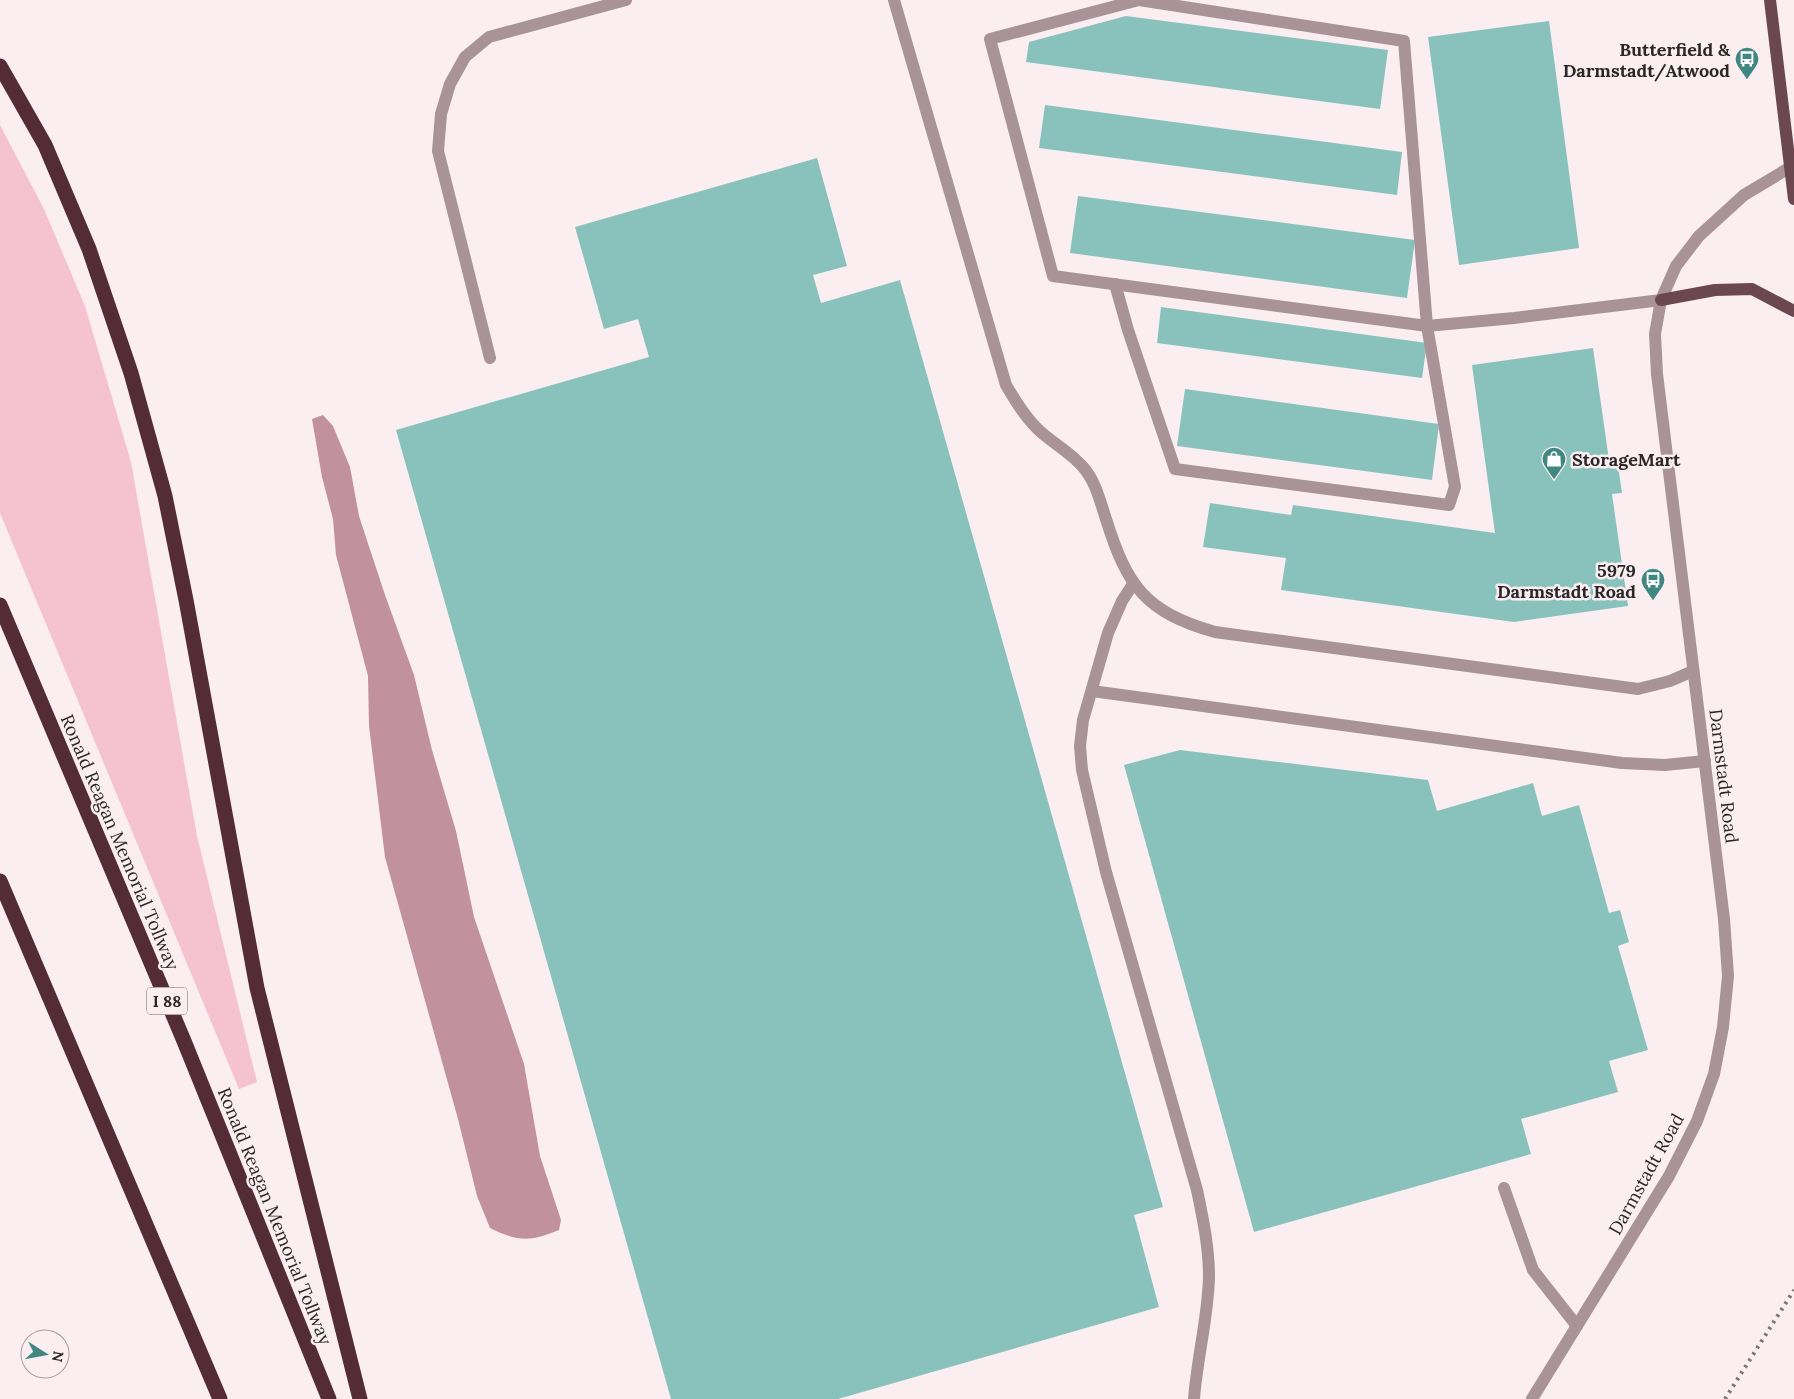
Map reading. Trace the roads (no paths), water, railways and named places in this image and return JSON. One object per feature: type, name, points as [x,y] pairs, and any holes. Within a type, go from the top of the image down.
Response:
[{"type":"highway","points":[[0,66],[45,145],[89,249],[130,373],[165,496],[186,600],[257,988],[360,1399]]},
{"type":"highway","name":"Ronald Reagan Memorial Tollway","points":[[0,605],[184,1041],[330,1399]]},
{"type":"highway","points":[[0,881],[220,1399]]},
{"type":"highway","points":[[0,907],[35,962]]},
{"type":"main road","points":[[1770,0],[1792,165],[1794,199]]},
{"type":"main road","points":[[1661,300],[1715,290],[1752,289],[1794,311]]},
{"type":"street","points":[[490,358],[438,151],[441,114],[450,84],[465,57],[489,37],[626,0]]},
{"type":"street","points":[[894,0],[1006,384],[1019,407],[1042,433],[1064,449],[1084,468],[1095,486],[1114,545],[1133,584],[1157,608],[1188,624],[1215,632],[1638,690],[1670,681],[1693,671]]},
{"type":"street","points":[[1115,284],[1128,330],[1175,470],[1449,506],[1455,487],[1427,326],[1404,41],[1139,0],[990,39],[1053,276],[1115,284],[1427,326],[1514,318],[1661,300]]},
{"type":"street","name":"Darmstadt Road","points":[[1532,1399],[1669,1176],[1697,1121],[1714,1074],[1723,1027],[1728,976],[1724,919],[1657,374],[1656,334],[1661,300],[1676,266],[1699,236],[1744,195],[1792,165]]},
{"type":"street","points":[[1133,584],[1122,601],[1108,633],[1083,720],[1080,746],[1082,770],[1106,872],[1198,1190],[1206,1235],[1209,1277],[1206,1318],[1196,1375],[1194,1399]]},
{"type":"street","points":[[1092,691],[1622,763],[1665,765],[1705,761]]},
{"type":"street","points":[[1504,1188],[1533,1270],[1577,1326]]},
{"type":"railway","points":[[1725,1399],[1794,1290]]},
{"type":"place","name":"Butterfield & Darmstadt/Atwood","points":[[1747,80]]},
{"type":"place","name":"StorageMart","points":[[1554,480]]},
{"type":"place","name":"5979 Darmstadt Road","points":[[1653,601]]}]
